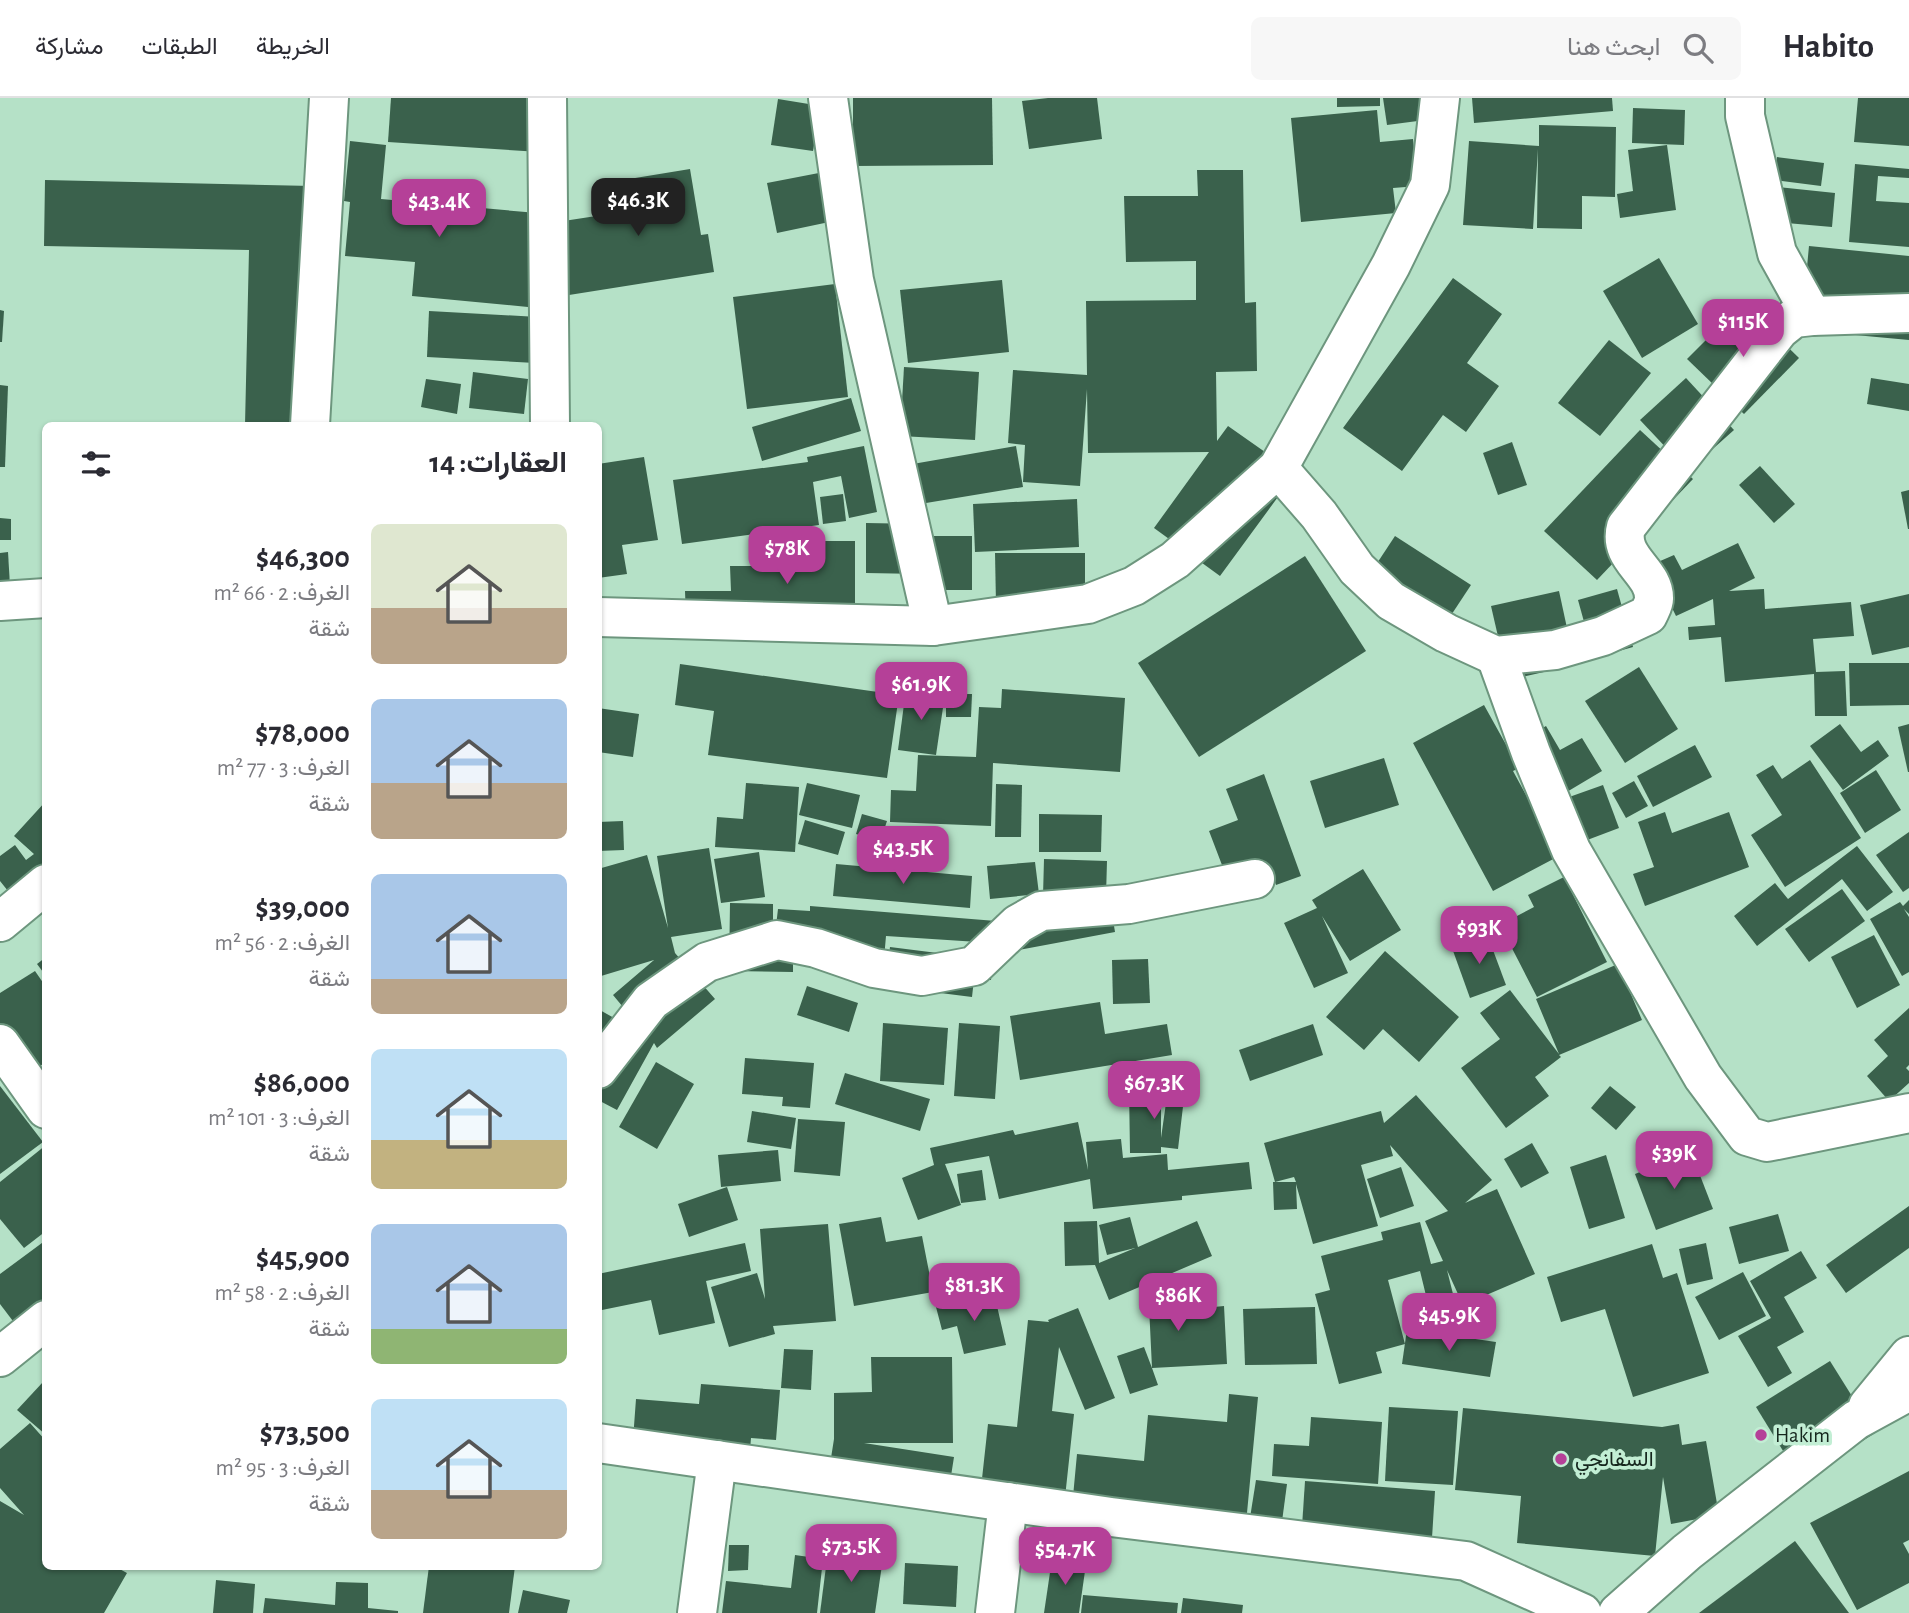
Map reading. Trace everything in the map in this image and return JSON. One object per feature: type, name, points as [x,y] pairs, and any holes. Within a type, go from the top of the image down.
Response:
[{"type":"street","points":[[310,422],[330,98]]},
{"type":"street","points":[[547,98],[550,422]]},
{"type":"street","points":[[828,98],[854,280],[933,626]]},
{"type":"street","points":[[602,617],[933,626],[1088,604],[1134,586],[1175,560],[1278,468],[1391,265],[1430,185],[1440,98]]},
{"type":"street","points":[[1745,98],[1745,116],[1777,253],[1812,316]]},
{"type":"street","points":[[1278,468],[1319,515],[1357,569],[1391,601],[1446,634],[1496,656],[1555,650],[1603,636],[1647,615],[1654,600],[1651,585],[1626,548],[1623,539],[1626,527],[1779,330],[1794,318],[1909,313]]},
{"type":"street","points":[[0,601],[42,598]]},
{"type":"street","points":[[1496,656],[1531,753],[1572,849],[1703,1077],[1747,1136],[1767,1142],[1909,1113]]},
{"type":"street","points":[[602,1064],[651,1001],[706,962],[777,940],[816,948],[874,968],[922,976],[974,966],[1018,924],[1041,911],[1129,904],[1255,879]]},
{"type":"street","points":[[0,922],[42,887]]},
{"type":"street","points":[[0,1045],[42,1103]]},
{"type":"street","points":[[0,1357],[42,1323]]},
{"type":"street","points":[[1856,1420],[1909,1356]]},
{"type":"street","points":[[1618,1613],[1687,1552],[1856,1420],[1909,1391]]},
{"type":"street","points":[[602,1444],[1008,1502],[1466,1561],[1582,1613]]},
{"type":"street","points":[[697,1613],[717,1460]]},
{"type":"street","points":[[995,1613],[1008,1502]]},
{"type":"building","points":[[391,98],[537,98],[540,152],[388,142]]},
{"type":"building","points":[[853,98],[992,98],[993,165],[853,166]]},
{"type":"building","points":[[1097,98],[1102,139],[1029,149],[1022,101]]},
{"type":"building","points":[[1337,98],[1380,98],[1380,106],[1337,107]]},
{"type":"building","points":[[1383,98],[1430,98],[1433,119],[1387,125]]},
{"type":"building","points":[[1472,98],[1612,98],[1613,111],[1474,123]]},
{"type":"building","points":[[1858,98],[1909,98],[1909,146],[1854,142]]},
{"type":"building","points":[[778,99],[821,106],[813,151],[771,145]]},
{"type":"building","points":[[1633,108],[1685,110],[1684,145],[1632,143]]},
{"type":"building","points":[[1377,110],[1380,142],[1413,139],[1418,186],[1393,188],[1396,213],[1301,222],[1291,118]]},
{"type":"building","points":[[1539,125],[1616,127],[1615,197],[1582,196],[1582,229],[1537,228],[1538,149],[1533,229],[1463,225],[1469,141],[1539,146]]},
{"type":"building","points":[[350,141],[386,145],[381,199],[537,213],[528,307],[412,296],[415,262],[345,256],[350,202],[344,201]]},
{"type":"building","points":[[1667,145],[1676,210],[1620,218],[1617,194],[1633,191],[1628,150]]},
{"type":"building","points":[[1777,157],[1824,163],[1821,186],[1774,180]]},
{"type":"building","points":[[1855,164],[1909,169],[1909,178],[1878,176],[1876,201],[1909,203],[1909,247],[1849,242]]},
{"type":"building","points":[[690,169],[701,235],[708,234],[714,272],[569,295],[557,222],[629,211],[623,180]]},
{"type":"building","points":[[1197,170],[1243,170],[1245,303],[1256,302],[1257,371],[1216,372],[1217,441],[1228,426],[1297,471],[1220,576],[1154,528],[1209,452],[1088,453],[1087,389],[1080,486],[1023,482],[1025,445],[1008,443],[1013,370],[1087,375],[1086,301],[1196,300],[1196,261],[1126,262],[1124,196],[1198,196]]},
{"type":"building","points":[[824,172],[834,221],[777,233],[767,183]]},
{"type":"building","points":[[45,180],[312,186],[306,422],[245,422],[249,250],[44,246]]},
{"type":"building","points":[[1777,187],[1835,193],[1832,227],[1774,222]]},
{"type":"building","points":[[1809,246],[1909,256],[1909,340],[1801,330]]},
{"type":"building","points":[[1659,258],[1698,324],[1642,358],[1603,291]]},
{"type":"building","points":[[1453,278],[1502,314],[1467,363],[1499,386],[1466,432],[1443,415],[1402,471],[1343,428]]},
{"type":"building","points":[[1002,280],[1009,352],[908,363],[900,290]]},
{"type":"building","points":[[835,284],[848,397],[747,409],[733,297]]},
{"type":"building","points":[[1743,303],[1799,358],[1744,414],[1687,359]]},
{"type":"building","points":[[0,310],[4,311],[2,342],[0,342]]},
{"type":"building","points":[[429,311],[538,317],[535,363],[427,357]]},
{"type":"building","points":[[1609,340],[1651,373],[1600,436],[1558,403]]},
{"type":"building","points":[[904,367],[979,372],[975,440],[900,436]]},
{"type":"building","points":[[473,372],[528,379],[524,414],[469,408]]},
{"type":"building","points":[[1686,378],[1734,430],[1688,471],[1640,420]]},
{"type":"building","points":[[1871,378],[1909,384],[1909,411],[1867,404]]},
{"type":"building","points":[[426,379],[461,384],[457,414],[421,407]]},
{"type":"building","points":[[0,385],[8,386],[5,467],[0,467]]},
{"type":"building","points":[[851,398],[861,431],[762,461],[752,427]]},
{"type":"building","points":[[1640,430],[1693,479],[1597,580],[1544,531]]},
{"type":"building","points":[[1512,442],[1527,485],[1498,495],[1483,453]]},
{"type":"building","points":[[864,446],[877,512],[849,518],[841,476],[813,482],[819,525],[682,544],[673,480],[808,462],[807,457]]},
{"type":"building","points":[[1016,446],[1023,487],[914,505],[907,465]]},
{"type":"building","points":[[644,457],[658,540],[622,545],[627,574],[602,577],[602,463]]},
{"type":"building","points":[[1760,466],[1795,504],[1774,523],[1739,485]]},
{"type":"building","points":[[1909,490],[1909,529],[1908,529],[1901,492]]},
{"type":"building","points":[[843,494],[846,521],[823,524],[820,497]]},
{"type":"building","points":[[1077,499],[1079,547],[975,552],[973,504]]},
{"type":"building","points":[[0,518],[11,519],[11,540],[0,540]]},
{"type":"building","points":[[866,523],[921,524],[921,574],[866,573]]},
{"type":"building","points":[[926,536],[972,536],[972,590],[926,590]]},
{"type":"building","points":[[1395,536],[1471,585],[1436,638],[1360,589]]},
{"type":"building","points":[[775,541],[855,541],[855,618],[686,618],[685,591],[731,591],[730,566],[775,566]]},
{"type":"building","points":[[1738,543],[1755,578],[1729,591],[1764,589],[1765,609],[1851,602],[1854,636],[1813,639],[1816,672],[1845,671],[1847,716],[1815,716],[1814,674],[1725,682],[1721,637],[1689,640],[1688,627],[1715,625],[1713,599],[1676,616],[1651,565],[1674,555],[1682,570]]},
{"type":"building","points":[[8,552],[10,586],[0,587],[0,553]]},
{"type":"building","points":[[995,553],[1085,553],[1085,604],[996,604]]},
{"type":"building","points":[[1305,556],[1366,651],[1199,757],[1138,663]]},
{"type":"building","points":[[1617,589],[1633,647],[1594,658],[1578,600]]},
{"type":"building","points":[[1559,591],[1575,665],[1508,680],[1491,606]]},
{"type":"building","points":[[1909,594],[1909,647],[1872,655],[1860,605]]},
{"type":"building","points":[[1849,663],[1909,663],[1909,705],[1850,706]]},
{"type":"building","points":[[680,664],[899,695],[887,778],[708,755],[714,711],[675,705]]},
{"type":"building","points":[[1639,667],[1678,729],[1625,763],[1585,701]]},
{"type":"building","points":[[906,689],[945,694],[936,755],[898,750]]},
{"type":"building","points":[[1002,689],[1125,698],[1120,772],[993,763],[991,826],[890,822],[891,790],[916,791],[918,755],[976,757],[979,707],[1001,708]]},
{"type":"building","points":[[946,694],[972,694],[971,717],[946,717]]},
{"type":"building","points":[[1484,705],[1519,768],[1513,771],[1559,856],[1493,891],[1413,743]]},
{"type":"building","points":[[602,709],[639,714],[633,757],[602,753]]},
{"type":"building","points":[[1840,724],[1861,752],[1878,740],[1889,756],[1843,790],[1810,746]]},
{"type":"building","points":[[1909,724],[1909,772],[1908,772],[1898,727]]},
{"type":"building","points":[[1546,726],[1560,750],[1582,738],[1602,771],[1555,799],[1520,741]]},
{"type":"building","points":[[1695,745],[1712,777],[1653,807],[1637,776]]},
{"type":"building","points":[[1384,758],[1399,805],[1325,828],[1310,781]]},
{"type":"building","points":[[1810,760],[1861,838],[1785,887],[1751,835],[1782,815],[1756,775],[1773,765],[1782,779]]},
{"type":"building","points":[[1876,770],[1901,810],[1865,833],[1840,793]]},
{"type":"building","points":[[1264,774],[1301,876],[1276,885],[1271,871],[1230,886],[1209,831],[1238,820],[1226,789]]},
{"type":"building","points":[[1634,781],[1648,806],[1626,818],[1612,793]]},
{"type":"building","points":[[746,783],[799,787],[795,852],[715,847],[717,817],[743,819]]},
{"type":"building","points":[[807,783],[860,795],[852,828],[799,815]]},
{"type":"building","points":[[996,784],[1022,785],[1021,837],[995,837]]},
{"type":"building","points":[[1603,785],[1619,828],[1574,845],[1558,801]]},
{"type":"building","points":[[42,805],[42,890],[20,906],[0,881],[0,856],[15,845],[26,860],[34,854],[14,836]]},
{"type":"building","points":[[1665,812],[1672,833],[1729,812],[1749,867],[1645,906],[1633,874],[1654,867],[1638,822]]},
{"type":"building","points":[[862,814],[887,821],[880,842],[856,834]]},
{"type":"building","points":[[1039,814],[1102,815],[1101,852],[1039,852]]},
{"type":"building","points":[[805,820],[845,832],[838,855],[798,844]]},
{"type":"building","points":[[623,821],[624,850],[602,851],[602,822]]},
{"type":"building","points":[[1909,832],[1909,888],[1903,892],[1876,855]]},
{"type":"building","points":[[1857,846],[1893,892],[1867,911],[1842,879],[1757,946],[1734,916],[1775,883],[1788,899]]},
{"type":"building","points":[[709,848],[722,929],[671,937],[675,953],[715,999],[657,1048],[654,1043],[617,1110],[602,1102],[602,1011],[648,1037],[613,995],[654,960],[602,976],[602,868],[647,855],[668,928],[657,856]]},
{"type":"building","points":[[759,852],[765,897],[721,903],[714,859]]},
{"type":"building","points":[[1044,859],[1107,861],[1106,896],[1109,895],[1115,932],[1003,953],[996,916],[1095,898],[1043,896]]},
{"type":"building","points":[[1035,862],[1039,894],[990,899],[987,866]]},
{"type":"building","points":[[836,864],[972,876],[970,908],[833,896]]},
{"type":"building","points":[[1363,869],[1401,930],[1350,961],[1322,916],[1348,973],[1314,988],[1284,923],[1317,908],[1312,900]]},
{"type":"building","points":[[1564,877],[1607,962],[1537,997],[1500,925],[1534,907],[1528,895]]},
{"type":"building","points":[[1842,889],[1865,921],[1809,962],[1785,929]]},
{"type":"building","points":[[1909,900],[1909,914],[1904,909],[1909,917],[1909,972],[1902,976],[1870,919],[1900,902],[1903,906]]},
{"type":"building","points":[[730,903],[773,904],[773,937],[793,938],[793,972],[729,971]]},
{"type":"building","points":[[810,906],[996,921],[991,980],[974,979],[972,997],[885,986],[890,947],[977,958],[978,942],[886,936],[883,970],[776,926],[778,909],[810,911]]},
{"type":"building","points":[[1487,934],[1506,985],[1470,998],[1452,948]]},
{"type":"building","points":[[1874,935],[1900,985],[1857,1008],[1831,957]]},
{"type":"building","points":[[1385,951],[1459,1017],[1419,1062],[1383,1029],[1364,1050],[1326,1017]]},
{"type":"building","points":[[1148,959],[1150,1003],[1113,1004],[1112,960]]},
{"type":"building","points":[[1618,964],[1642,1020],[1559,1055],[1561,1057],[1535,1077],[1549,1096],[1506,1128],[1461,1068],[1500,1039],[1480,1013],[1510,990],[1559,1054],[1536,999]]},
{"type":"building","points":[[35,971],[42,981],[42,1065],[25,1076],[0,1037],[0,993]]},
{"type":"building","points":[[807,986],[858,1003],[849,1032],[797,1015]]},
{"type":"building","points":[[1100,1002],[1105,1034],[1167,1024],[1172,1055],[1020,1080],[1010,1016]]},
{"type":"building","points":[[1909,1008],[1909,1065],[1906,1068],[1909,1071],[1909,1083],[1889,1101],[1867,1076],[1888,1056],[1874,1040]]},
{"type":"building","points":[[883,1023],[948,1028],[944,1085],[880,1081]]},
{"type":"building","points":[[959,1023],[1000,1026],[995,1099],[954,1096]]},
{"type":"building","points":[[1313,1024],[1323,1055],[1250,1081],[1239,1050]]},
{"type":"building","points":[[745,1058],[814,1063],[810,1108],[782,1106],[783,1097],[742,1094]]},
{"type":"building","points":[[656,1062],[694,1084],[657,1149],[619,1127]]},
{"type":"building","points":[[845,1073],[930,1099],[920,1131],[835,1104]]},
{"type":"building","points":[[0,1086],[42,1143],[0,1174]]},
{"type":"building","points":[[1610,1086],[1636,1107],[1616,1130],[1591,1108]]},
{"type":"building","points":[[1129,1088],[1161,1088],[1161,1138],[1167,1096],[1184,1098],[1178,1149],[1161,1147],[1161,1153],[1130,1153]]},
{"type":"building","points":[[1416,1095],[1492,1180],[1465,1203],[1497,1189],[1535,1274],[1463,1305],[1447,1270],[1457,1310],[1431,1316],[1420,1271],[1388,1280],[1405,1344],[1376,1352],[1382,1373],[1339,1384],[1315,1294],[1330,1290],[1321,1256],[1383,1240],[1381,1232],[1420,1222],[1431,1264],[1443,1261],[1425,1221],[1448,1211],[1390,1145],[1393,1156],[1361,1165],[1378,1226],[1313,1244],[1296,1184],[1297,1209],[1274,1210],[1275,1182],[1264,1143],[1381,1111],[1384,1123]],"holes":[[[1294,1177],[1296,1182],[1275,1182]]]},
{"type":"building","points":[[752,1111],[796,1118],[791,1149],[747,1142]]},
{"type":"building","points":[[798,1119],[845,1122],[840,1176],[794,1172]]},
{"type":"building","points":[[1078,1122],[1088,1170],[1086,1142],[1121,1139],[1123,1158],[1167,1154],[1168,1170],[1249,1162],[1252,1189],[1182,1196],[1182,1200],[1093,1209],[1090,1179],[999,1199],[989,1156],[945,1164],[961,1205],[918,1220],[902,1178],[934,1165],[930,1148],[1013,1130],[1015,1135]]},
{"type":"building","points":[[1532,1143],[1549,1173],[1521,1188],[1504,1159]]},
{"type":"building","points":[[42,1148],[42,1234],[24,1248],[0,1219],[0,1182]]},
{"type":"building","points":[[778,1150],[781,1181],[721,1187],[718,1155]]},
{"type":"building","points":[[1691,1152],[1713,1209],[1656,1230],[1635,1174]]},
{"type":"building","points":[[1606,1155],[1625,1218],[1589,1229],[1570,1167]]},
{"type":"building","points":[[1401,1167],[1414,1206],[1380,1218],[1367,1179]]},
{"type":"building","points":[[982,1170],[986,1200],[961,1203],[957,1174]]},
{"type":"building","points":[[727,1187],[738,1220],[689,1237],[678,1204]]},
{"type":"building","points":[[1909,1206],[1909,1248],[1846,1293],[1826,1265]]},
{"type":"building","points":[[1778,1214],[1789,1251],[1739,1264],[1729,1227]]},
{"type":"building","points":[[881,1217],[886,1242],[922,1236],[933,1292],[854,1306],[839,1224]]},
{"type":"building","points":[[1130,1217],[1138,1247],[1197,1221],[1212,1256],[1109,1300],[1095,1265],[1065,1266],[1064,1222],[1097,1221],[1099,1263],[1135,1248],[1107,1255],[1099,1225]]},
{"type":"building","points":[[828,1224],[836,1321],[773,1326],[775,1334],[729,1347],[711,1287],[757,1273],[765,1299],[760,1229]]},
{"type":"building","points":[[42,1243],[42,1325],[25,1337],[0,1304],[0,1274]]},
{"type":"building","points":[[745,1243],[751,1271],[706,1281],[715,1323],[659,1335],[651,1300],[602,1310],[602,1273]]},
{"type":"building","points":[[1706,1243],[1713,1279],[1687,1285],[1679,1249]]},
{"type":"building","points":[[1652,1244],[1663,1278],[1677,1273],[1709,1373],[1633,1397],[1605,1309],[1561,1322],[1547,1277]]},
{"type":"building","points":[[1801,1251],[1817,1278],[1784,1297],[1804,1332],[1777,1347],[1792,1373],[1768,1387],[1738,1336],[1771,1318],[1750,1281]]},
{"type":"building","points":[[1743,1272],[1766,1316],[1719,1340],[1695,1297]]},
{"type":"building","points":[[1213,1282],[1214,1307],[1224,1306],[1227,1364],[1152,1368],[1148,1285]]},
{"type":"building","points":[[994,1293],[1006,1345],[964,1354],[957,1326],[942,1330],[936,1307]]},
{"type":"building","points":[[1315,1307],[1317,1364],[1245,1365],[1243,1309]]},
{"type":"building","points":[[1078,1308],[1115,1398],[1085,1410],[1059,1347],[1052,1411],[1074,1414],[1063,1516],[979,1506],[988,1424],[1017,1427],[1028,1320],[1049,1322],[1048,1320]]},
{"type":"building","points":[[1407,1329],[1496,1342],[1490,1377],[1402,1364]]},
{"type":"building","points":[[1144,1347],[1158,1385],[1130,1394],[1117,1356]]},
{"type":"building","points":[[784,1349],[813,1350],[811,1390],[781,1388]]},
{"type":"building","points":[[871,1357],[952,1357],[953,1443],[864,1443],[954,1457],[948,1495],[828,1477],[834,1439],[834,1393],[872,1392]]},
{"type":"building","points":[[1830,1361],[1875,1433],[1801,1480],[1756,1407]]},
{"type":"building","points":[[42,1383],[42,1432],[17,1410]]},
{"type":"building","points":[[701,1384],[780,1390],[776,1440],[751,1438],[749,1462],[632,1453],[636,1399],[699,1404]]},
{"type":"building","points":[[1229,1394],[1258,1397],[1245,1534],[1071,1518],[1077,1454],[1144,1461],[1148,1415],[1227,1422]]},
{"type":"building","points":[[1389,1407],[1458,1411],[1453,1485],[1385,1481]]},
{"type":"building","name":"السفانجي","points":[[1463,1408],[1662,1427],[1679,1424],[1682,1445],[1706,1441],[1719,1515],[1671,1524],[1663,1477],[1655,1556],[1517,1543],[1521,1496],[1455,1490]]},
{"type":"building","points":[[1311,1417],[1382,1422],[1378,1484],[1272,1476],[1274,1444],[1309,1446]]},
{"type":"building","points":[[30,1423],[42,1436],[42,1570],[121,1570],[127,1573],[104,1613],[0,1613],[0,1501],[24,1515],[0,1488],[0,1449]]},
{"type":"building","points":[[1909,1471],[1909,1540],[1903,1543],[1909,1554],[1909,1583],[1857,1610],[1810,1523]]},
{"type":"building","points":[[1256,1480],[1287,1484],[1281,1529],[1249,1524]]},
{"type":"building","points":[[1305,1481],[1435,1491],[1431,1553],[1301,1542]]},
{"type":"building","points":[[1795,1541],[1849,1613],[1699,1613]]},
{"type":"building","points":[[729,1545],[749,1545],[748,1570],[728,1571]]},
{"type":"building","points":[[828,1551],[883,1558],[875,1613],[820,1613]]},
{"type":"building","points":[[795,1555],[823,1559],[817,1613],[722,1613],[726,1581],[791,1588]]},
{"type":"building","points":[[1052,1559],[1086,1564],[1079,1613],[1044,1613]]},
{"type":"building","points":[[905,1563],[958,1566],[956,1607],[903,1604]]},
{"type":"building","points":[[428,1570],[514,1570],[509,1613],[423,1613]]},
{"type":"building","points":[[216,1580],[255,1584],[253,1613],[213,1613]]},
{"type":"building","points":[[336,1582],[368,1583],[368,1608],[398,1613],[263,1613],[265,1598],[335,1605]]},
{"type":"building","points":[[523,1590],[570,1600],[567,1613],[518,1613]]},
{"type":"building","points":[[1083,1595],[1178,1603],[1177,1613],[1081,1613]]},
{"type":"building","points":[[1183,1598],[1243,1605],[1242,1613],[1181,1613]]},
{"type":"place","name":"Hakim","points":[[1761,1435]]},
{"type":"place","name":"السفانجي","points":[[1561,1459]]}]
